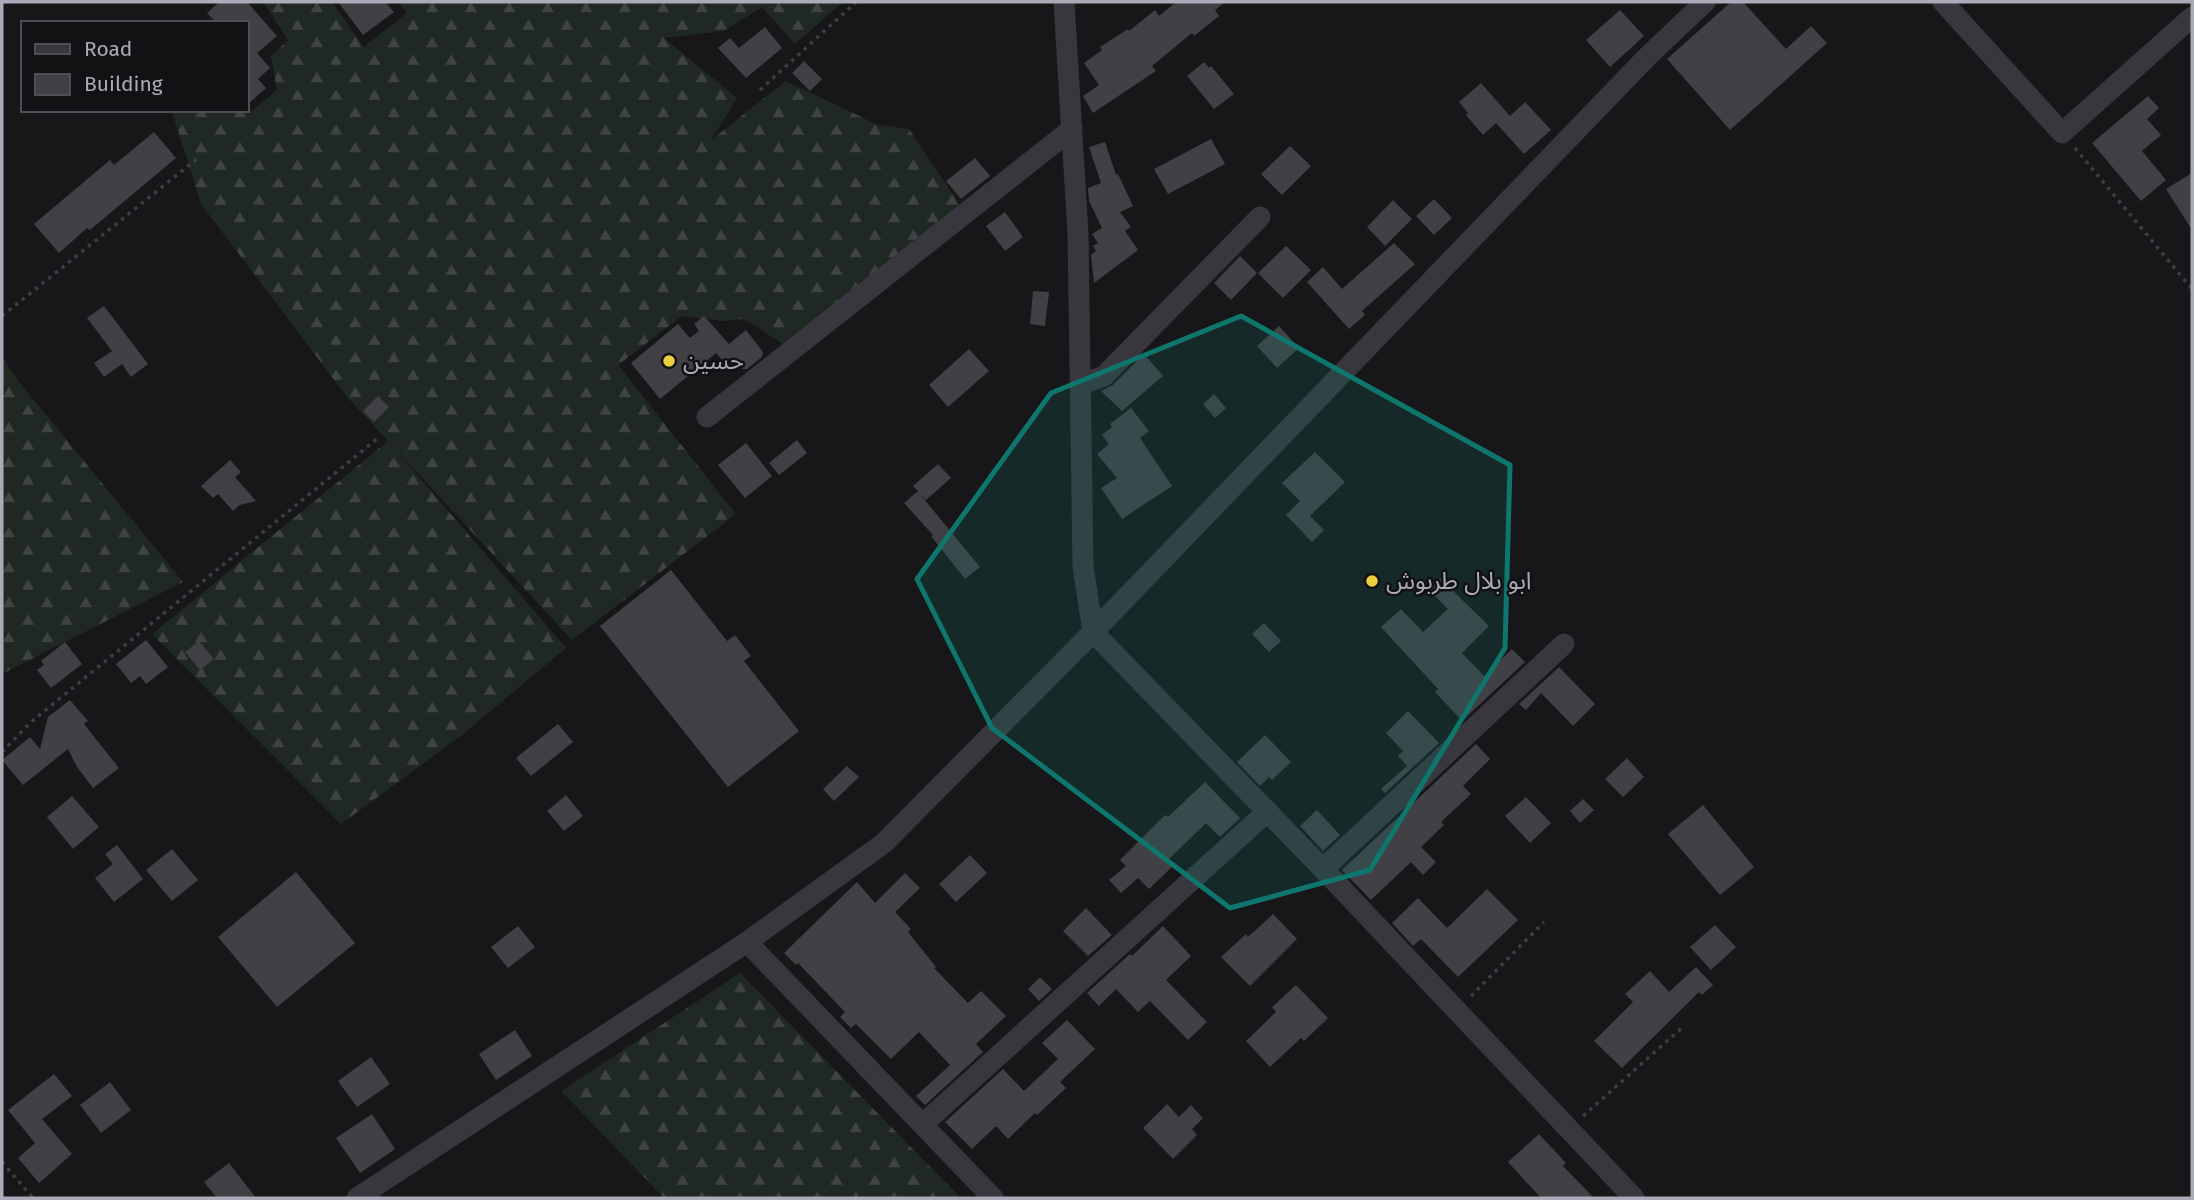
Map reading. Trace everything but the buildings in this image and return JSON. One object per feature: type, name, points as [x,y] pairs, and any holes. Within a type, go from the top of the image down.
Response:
[{"type":"street","points":[[1065,2],[1078,234],[1083,566],[1093,632],[1268,811],[1634,1198]]},
{"type":"street","points":[[357,1198],[747,942],[884,843],[1093,632],[1647,57],[1705,2]]},
{"type":"street","points":[[1943,2],[2062,133],[2192,17]]},
{"type":"street","points":[[707,417],[1072,129]]},
{"type":"street","points":[[1080,385],[1104,376],[1260,218]]},
{"type":"street","points":[[1323,869],[1564,643]]},
{"type":"street","points":[[923,1124],[1268,811]]},
{"type":"street","points":[[747,942],[993,1198]]},
{"type":"path","points":[[760,90],[856,2]]},
{"type":"path","points":[[2062,133],[2192,289]]},
{"type":"path","points":[[2,316],[198,158]]},
{"type":"path","points":[[2,752],[31,722],[378,438]]},
{"type":"path","points":[[1457,1010],[1544,922]]},
{"type":"path","points":[[1569,1129],[1684,1026]]},
{"type":"path","points":[[2,1162],[33,1198]]},
{"type":"highlighted area","points":[[1241,316],[1510,465],[1505,648],[1370,870],[1230,908],[992,728],[917,579],[1051,393]]},
{"type":"green space","points":[[263,2],[332,2],[364,47],[407,13],[398,2],[843,2],[795,44],[762,7],[724,31],[664,38],[737,98],[711,140],[786,81],[878,125],[909,129],[962,208],[786,346],[744,319],[722,321],[682,316],[618,365],[736,514],[572,640],[395,449],[566,648],[462,735],[341,824],[152,634],[388,441],[347,397],[201,204],[172,112],[248,112],[248,107],[252,111],[277,90],[271,56],[288,40]]},
{"type":"green space","points":[[4,360],[183,582],[2,674],[2,362]]},
{"type":"green space","points":[[740,973],[961,1198],[664,1198],[561,1091]]},
{"type":"place","name":"حسين","points":[[669,361]]},
{"type":"place","name":"ابو بلال طربوش","points":[[1372,581]]}]
